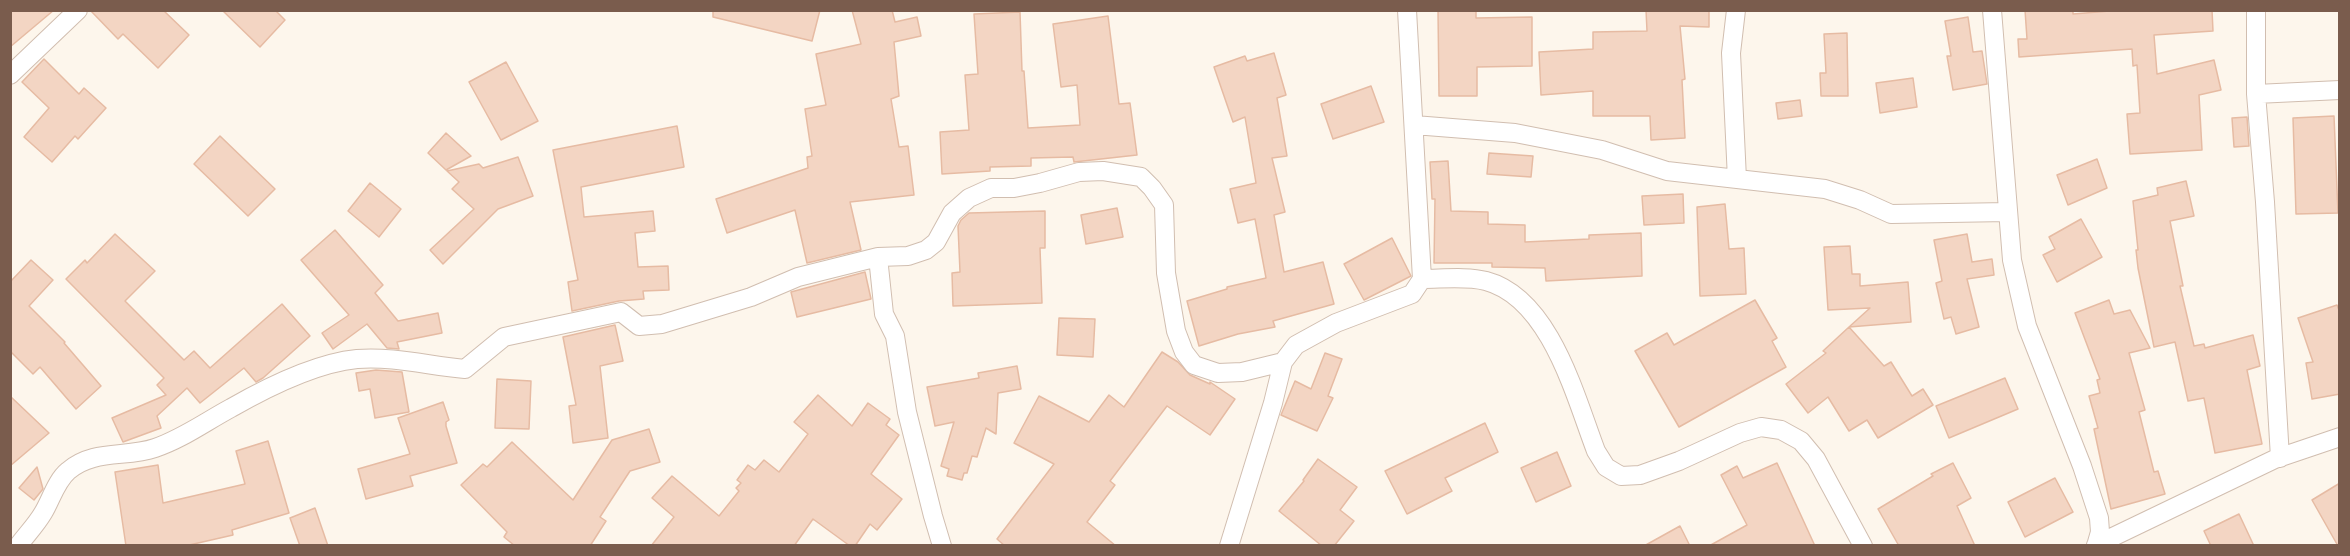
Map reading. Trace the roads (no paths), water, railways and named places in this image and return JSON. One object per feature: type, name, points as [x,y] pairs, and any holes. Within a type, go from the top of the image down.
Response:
[{"type":"street","points":[[10,75],[23,66],[78,10]]},
{"type":"street","points":[[1229,546],[1273,403],[1282,362],[1296,345],[1336,323],[1412,294],[1422,279],[1407,10]]},
{"type":"street","points":[[1736,10],[1731,53],[1737,179]]},
{"type":"street","points":[[1992,10],[2012,260],[2027,326],[2082,466],[2099,518],[2100,531],[2096,545]]},
{"type":"street","points":[[2256,10],[2256,93],[2265,202],[2280,458]]},
{"type":"street","points":[[2256,93],[2340,90]]},
{"type":"street","points":[[1414,125],[1515,133],[1602,150],[1667,171],[1825,189],[1860,200],[1891,214],[2007,212]]},
{"type":"street","points":[[18,546],[41,516],[60,480],[80,462],[104,455],[131,453],[162,446],[181,438],[232,407],[282,383],[331,364],[358,359],[402,360],[432,367],[465,369],[504,337],[621,312],[639,326],[662,324],[751,297],[798,276],[878,256],[909,256],[926,250],[936,242],[952,213],[969,198],[991,188],[1014,188],[1079,172],[1119,172],[1141,177],[1164,205],[1166,273],[1176,331],[1184,352],[1194,365],[1218,373],[1242,372],[1282,362]]},
{"type":"street","points":[[878,256],[884,314],[895,336],[907,412],[942,546]]},
{"type":"street","points":[[1422,279],[1485,280],[1508,289],[1527,307],[1552,339],[1596,451],[1606,467],[1621,476],[1640,475],[1679,461],[1740,433],[1761,427],[1781,430],[1801,441],[1816,459],[1863,546]]},
{"type":"street","points":[[2096,545],[2280,458],[2340,437]]}]
